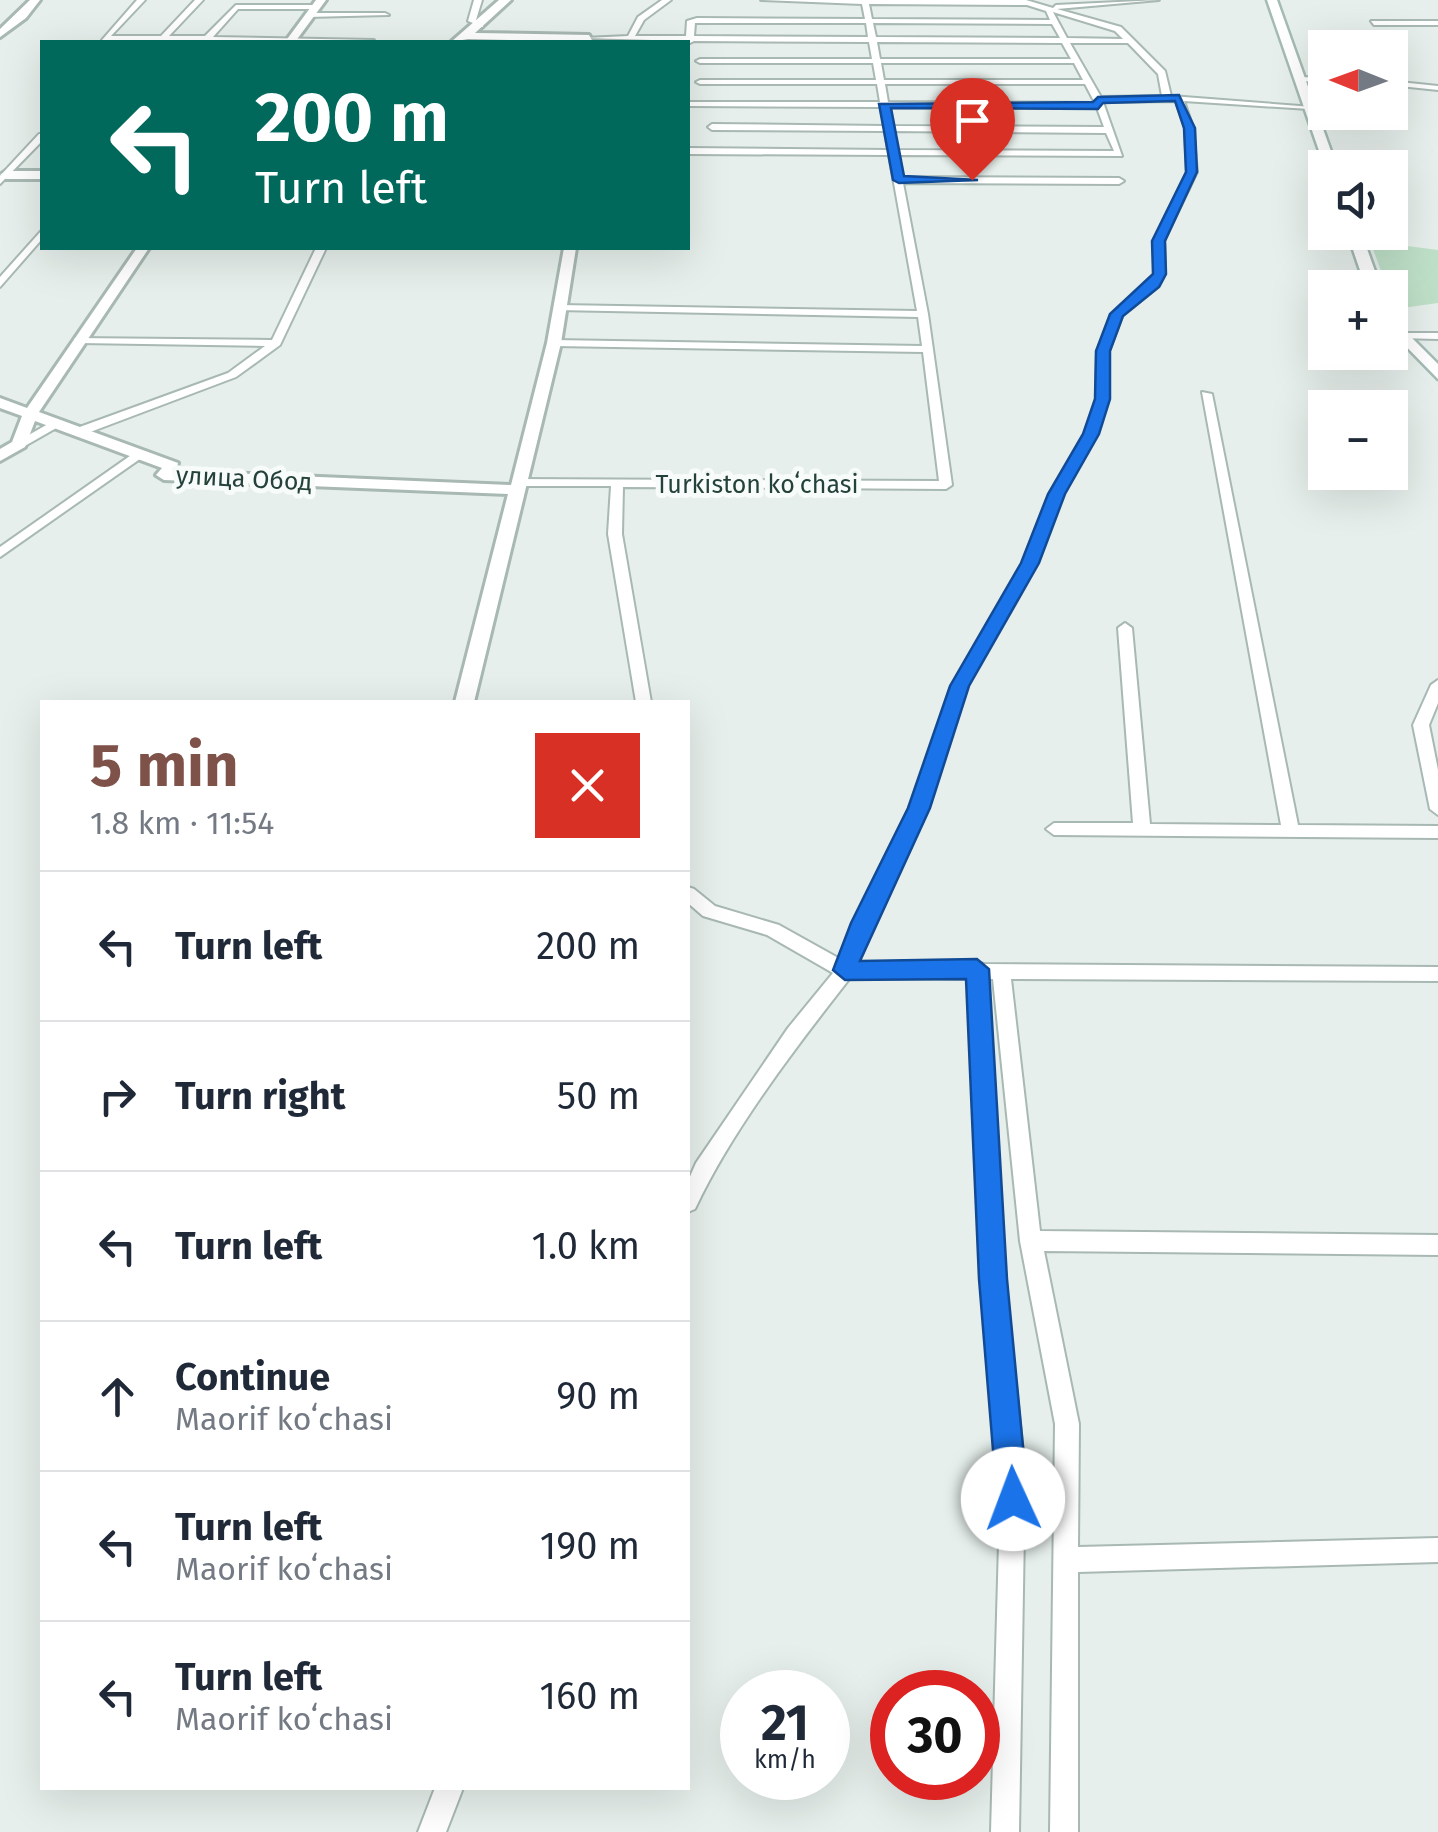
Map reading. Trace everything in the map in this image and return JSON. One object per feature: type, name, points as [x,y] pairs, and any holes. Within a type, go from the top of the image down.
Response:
[{"type":"main road","points":[[1271,0],[1308,104]]},
{"type":"main road","points":[[1408,343],[1438,374]]},
{"type":"street","points":[[0,34],[23,16],[35,0]]},
{"type":"street","points":[[141,0],[104,38],[191,40]]},
{"type":"street","points":[[163,38],[199,0]]},
{"type":"street","points":[[371,40],[393,0]]},
{"type":"street","points":[[478,0],[472,21],[480,25]]},
{"type":"street","points":[[461,40],[480,25],[488,9],[506,0]]},
{"type":"street","points":[[631,37],[641,19],[667,0]]},
{"type":"street","points":[[690,150],[1119,154],[1088,82],[1052,17],[1021,2],[765,0]]},
{"type":"street","points":[[1037,9],[1155,0]]},
{"type":"street","name":"Turkiston koʻchasi","points":[[643,700],[615,534],[617,484],[946,486],[924,314],[865,2]]},
{"type":"street","points":[[206,40],[236,7],[316,7],[386,15]]},
{"type":"street","points":[[292,40],[316,7]]},
{"type":"street","points":[[690,40],[692,21],[698,20],[1092,20],[1132,40],[1162,73],[1189,128],[1192,172],[1159,241],[1160,274],[1155,284],[1116,314],[1103,351],[1102,399],[1091,434],[1056,494],[1030,563],[959,686],[919,808],[862,923],[845,970],[784,1050],[703,1170],[690,1198]]},
{"type":"street","points":[[1374,23],[1438,23]]},
{"type":"street","points":[[470,36],[588,40],[1132,40]]},
{"type":"street","points":[[700,61],[1077,62]]},
{"type":"street","points":[[1300,80],[1308,80]]},
{"type":"street","points":[[700,82],[1088,82]]},
{"type":"street","points":[[1408,85],[1438,88]]},
{"type":"street","points":[[690,104],[1098,103],[1173,98],[1308,107]]},
{"type":"street","points":[[712,128],[1108,130]]},
{"type":"street","points":[[3,178],[40,138]]},
{"type":"street","points":[[3,178],[40,175]]},
{"type":"street","points":[[899,180],[1119,182]]},
{"type":"street","points":[[0,284],[40,235]]},
{"type":"street","points":[[19,444],[30,412],[143,250]]},
{"type":"street","points":[[81,431],[232,375],[276,343],[320,250]]},
{"type":"street","points":[[465,700],[554,343],[570,250]]},
{"type":"street","points":[[560,308],[924,314]]},
{"type":"street","points":[[1408,336],[1438,336]]},
{"type":"street","points":[[79,340],[276,343]]},
{"type":"street","points":[[554,343],[928,349]]},
{"type":"street","points":[[1206,394],[1291,832]]},
{"type":"street","name":"улица Обод","points":[[0,403],[172,466],[164,475],[518,486]]},
{"type":"street","points":[[0,456],[59,423]]},
{"type":"street","points":[[0,553],[141,454]]},
{"type":"street","points":[[518,486],[617,484]]},
{"type":"street","points":[[1125,628],[1142,830]]},
{"type":"street","points":[[1438,684],[1421,725],[1438,810]]},
{"type":"street","points":[[1054,828],[1438,832]]},
{"type":"street","points":[[690,896],[709,911],[773,930],[845,970],[1438,974]]},
{"type":"street","points":[[989,970],[1030,1241],[1067,1424],[1064,1832]]},
{"type":"street","points":[[989,970],[993,1279],[1013,1470],[1005,1832]]},
{"type":"street","points":[[1030,1241],[1438,1245]]},
{"type":"street","points":[[1069,1560],[1438,1550]]},
{"type":"street","points":[[432,1832],[449,1790]]},
{"type":"green space","points":[[1408,246],[1438,250],[1438,303],[1408,307],[1408,270],[1381,270],[1373,250],[1408,250]]},
{"type":"route","points":[[972,180],[899,180],[885,104],[1098,106],[1098,100],[1179,98],[1189,128],[1192,172],[1159,241],[1160,274],[1155,284],[1116,314],[1103,351],[1102,399],[1091,434],[1056,494],[1030,563],[959,686],[919,808],[862,923],[845,970],[977,969],[993,1279],[1013,1499]]}]
